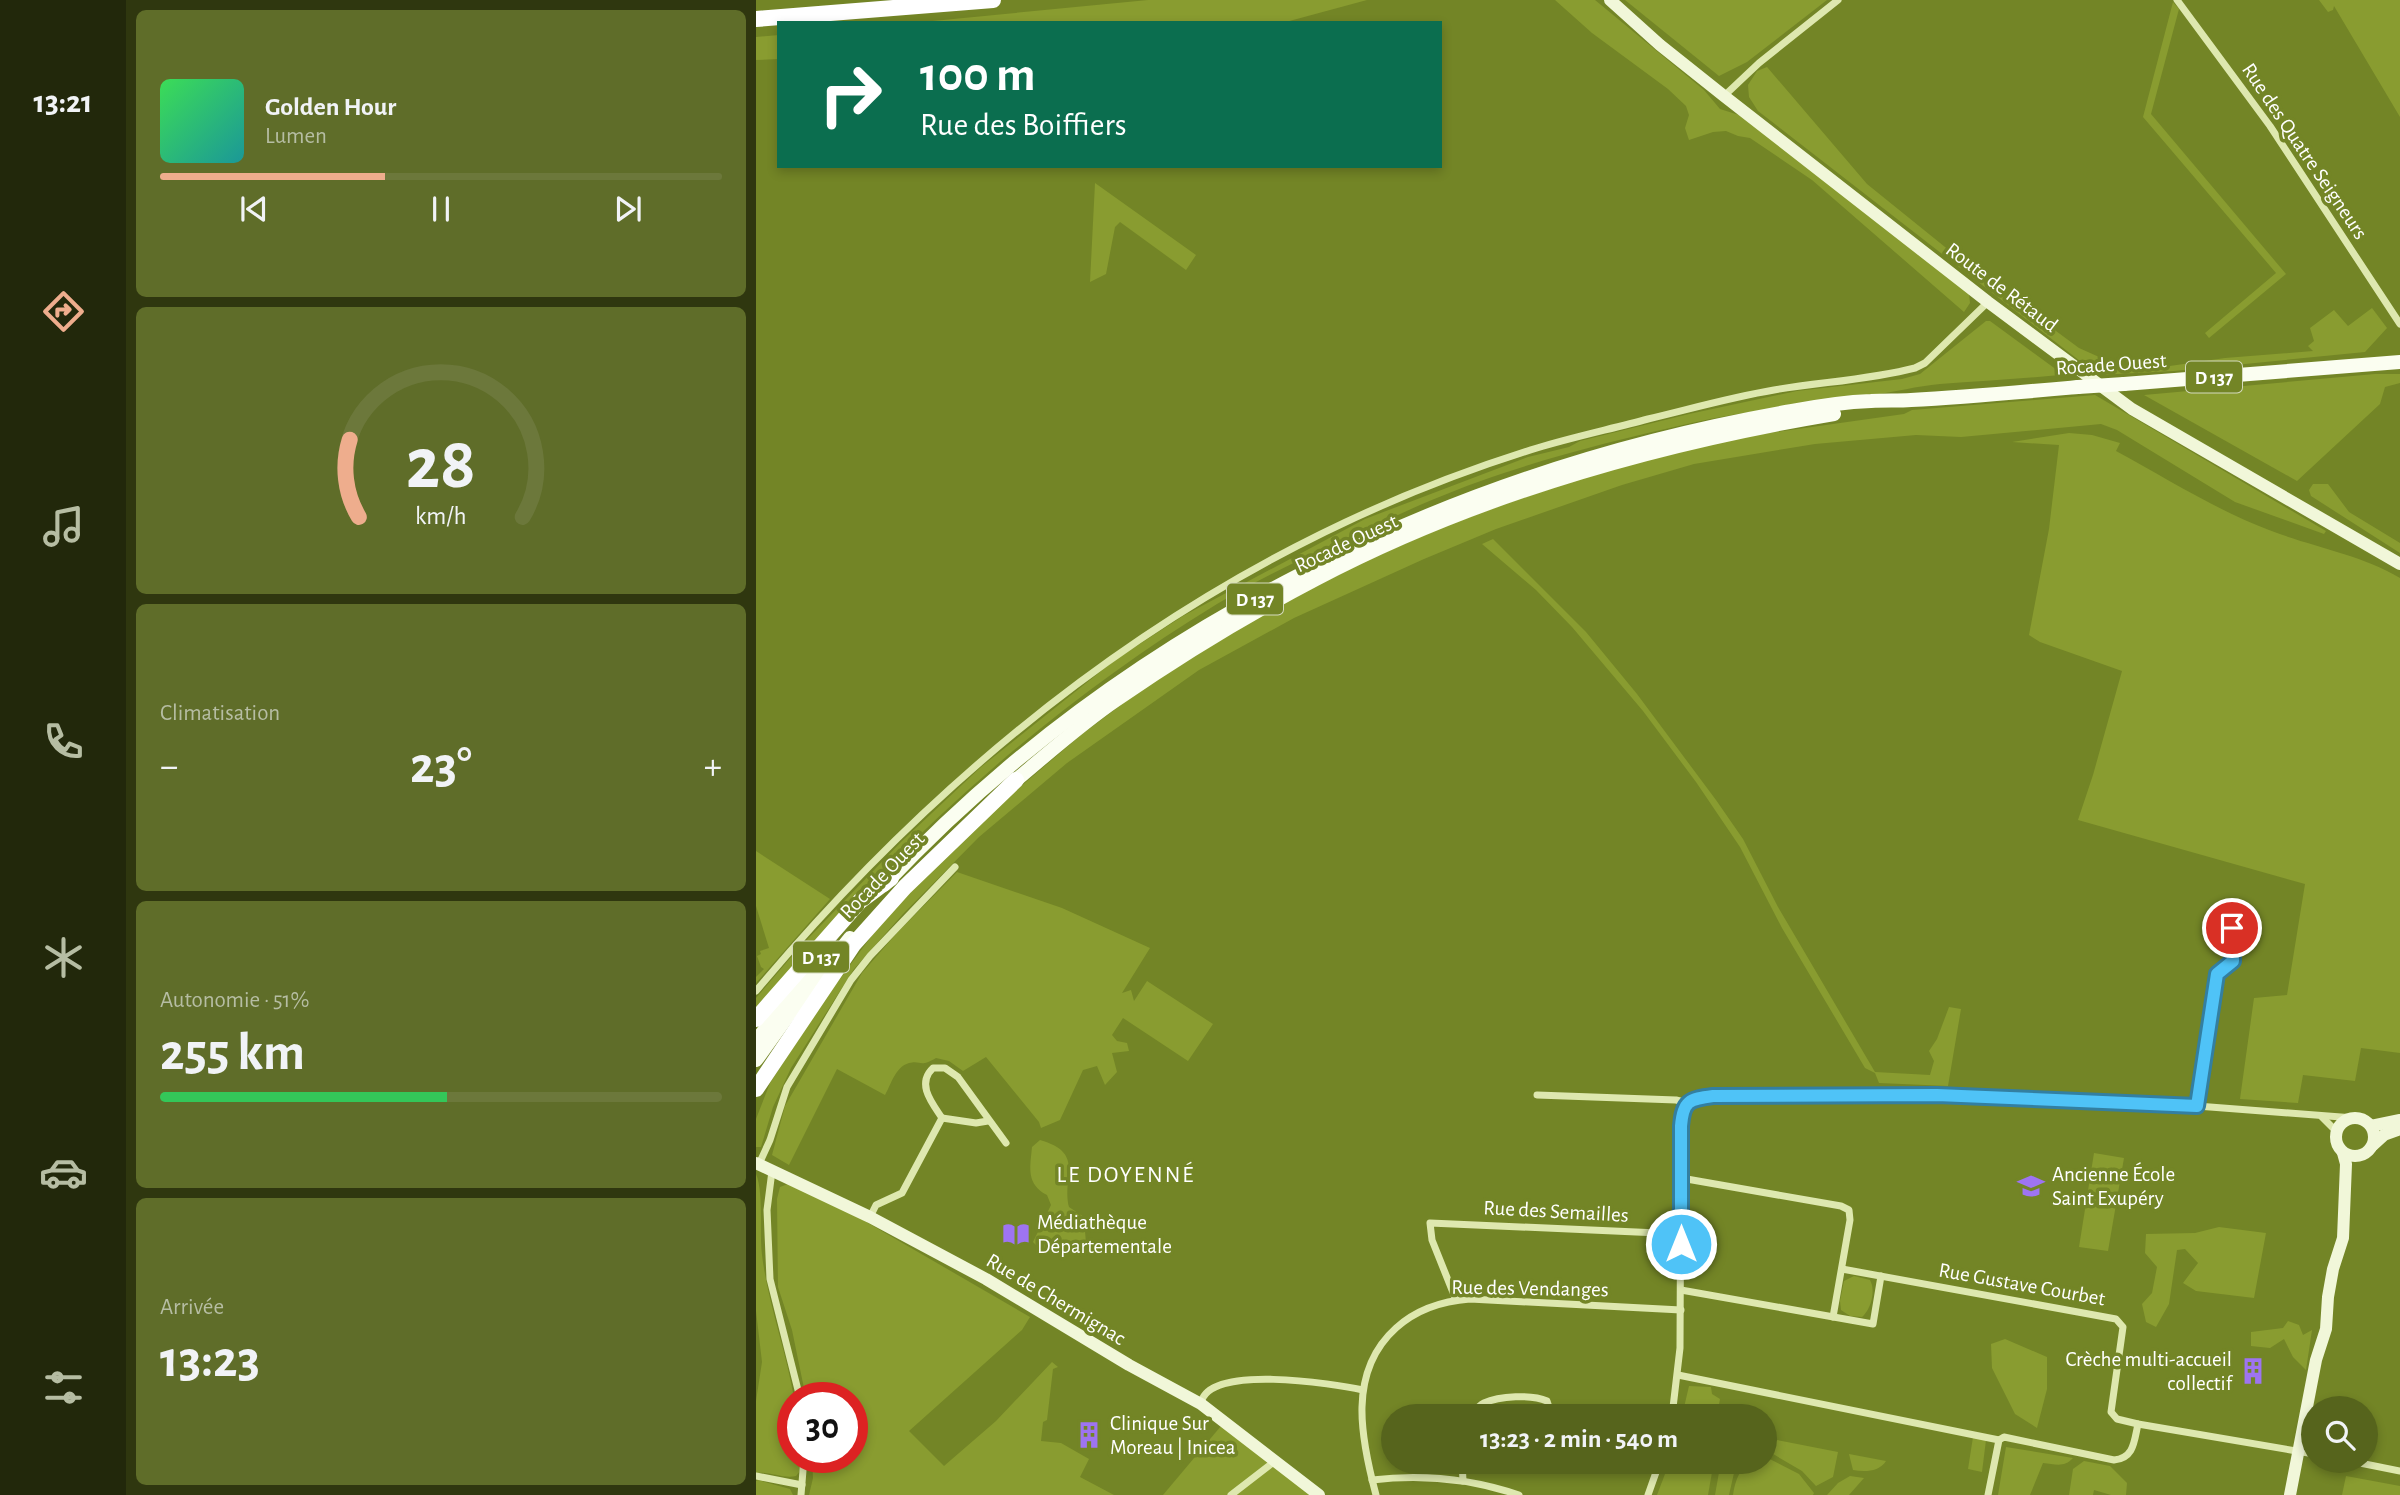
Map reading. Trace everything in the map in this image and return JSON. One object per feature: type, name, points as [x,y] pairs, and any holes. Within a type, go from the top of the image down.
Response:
[{"type":"highway","points":[[756,19],[993,0]]},
{"type":"highway","points":[[756,1089],[853,945],[905,887],[1016,780]]},
{"type":"highway","points":[[756,1019],[860,901],[891,878]]},
{"type":"main road","name":"Rocade Ouest","points":[[756,1041],[827,949],[891,878],[960,812],[1030,751],[1133,674],[1245,604],[1301,573],[1455,505],[1666,436],[1795,410],[1870,401],[1908,401],[2400,362]]},
{"type":"main road","name":"Rocade Ouest","points":[[756,1060],[859,927],[901,881],[957,829],[1060,742],[1114,701],[1246,616],[1318,578],[1425,529],[1499,500],[1666,449],[1790,422],[1908,401]]},
{"type":"street","name":"Route de Rétaud","points":[[1610,0],[1660,45],[1724,96],[1988,302],[2132,410],[2400,564]]},
{"type":"street","points":[[1724,96],[1759,62],[1838,0]]},
{"type":"street","name":"Rue des Quatre Seigneurs","points":[[2177,0],[2270,125],[2400,324]]},
{"type":"street","points":[[756,991],[827,912],[919,817],[1000,743],[1103,663],[1242,575],[1315,536],[1380,506],[1538,448],[1770,390],[1915,368],[1933,355],[1988,302]]},
{"type":"street","points":[[757,1163],[770,1140],[787,1087],[851,980],[870,956],[955,867]]},
{"type":"street","points":[[2197,1106],[2217,974],[2233,961],[2232,928]]},
{"type":"street","points":[[988,1121],[976,1123],[943,1118],[929,1099],[925,1087],[929,1071],[938,1066],[952,1071],[1006,1143]]},
{"type":"street","points":[[1537,1095],[1688,1102]]},
{"type":"street","points":[[1674,1404],[1681,1310],[1682,1113],[1692,1099],[1713,1096],[1937,1095],[2197,1106],[2354,1118],[2371,1126],[2374,1133],[2373,1144]]},
{"type":"street","points":[[2314,1114],[2325,1118],[2336,1131]]},
{"type":"street","points":[[870,1217],[876,1205],[902,1193],[943,1118]]},
{"type":"street","points":[[2290,1495],[2316,1360],[2317,1326],[2328,1297],[2343,1238],[2346,1164],[2335,1140],[2336,1131],[2343,1122],[2354,1118]]},
{"type":"street","points":[[2371,1126],[2400,1120]]},
{"type":"street","points":[[2343,1153],[2351,1157],[2359,1156],[2369,1151],[2384,1135],[2400,1129]]},
{"type":"street","points":[[2345,1201],[2359,1156]]},
{"type":"street","name":"Rue de Chermignac","points":[[757,1163],[870,1217],[986,1279],[1129,1365],[1201,1404],[1319,1495]]},
{"type":"street","points":[[772,1170],[767,1210],[770,1279],[796,1382]]},
{"type":"street","points":[[1681,1178],[1846,1207],[1850,1214],[1833,1317]]},
{"type":"street","name":"Rue des Semailles","points":[[1456,1300],[1432,1240],[1430,1223],[1681,1234]]},
{"type":"street","name":"Rue Gustave Courbet","points":[[1842,1269],[2116,1319],[2123,1327],[2111,1412],[2117,1419],[2299,1452]]},
{"type":"street","points":[[1681,1290],[1873,1324],[1881,1276]]},
{"type":"street","name":"Rue des Vendanges","points":[[1377,1495],[1363,1432],[1363,1390],[1370,1362],[1391,1332],[1418,1312],[1456,1300],[1681,1310]]},
{"type":"street","points":[[1678,1375],[1999,1440],[2004,1437],[2114,1460],[2130,1454],[2138,1424]]},
{"type":"street","points":[[1201,1404],[1202,1398],[1211,1389],[1251,1380],[1301,1380],[1363,1390]]},
{"type":"street","points":[[1485,1404],[1492,1400],[1530,1398],[1547,1401],[1548,1404]]},
{"type":"street","points":[[1988,1495],[1999,1440]]},
{"type":"street","points":[[1231,1495],[1276,1461]]},
{"type":"street","points":[[2378,1467],[2400,1471]]},
{"type":"street","points":[[801,1495],[803,1473]]},
{"type":"street","points":[[1463,1474],[1463,1481]]},
{"type":"street","points":[[1648,1495],[1655,1474]]},
{"type":"street","points":[[756,1476],[802,1485]]},
{"type":"street","points":[[1372,1480],[1426,1478],[1463,1481],[1519,1495]]},
{"type":"green space","points":[[1148,0],[1367,0],[1289,21],[933,21]]},
{"type":"green space","points":[[1555,0],[1595,0],[1704,90],[1720,109],[1742,116],[1969,294],[1970,303],[1964,312],[1812,180],[1750,138],[1726,131],[1713,132],[1689,140],[1685,128],[1689,115],[1686,106],[1668,89],[1592,33]]},
{"type":"green space","points":[[1625,0],[1827,0],[1747,62],[1719,76]]},
{"type":"green space","points":[[2319,0],[2400,0],[2400,117],[2334,6],[2333,10],[2328,12]]},
{"type":"green space","points":[[2173,2],[2179,9],[2151,114],[2286,274],[2209,338],[2205,333],[2276,273],[2143,117]]},
{"type":"green space","points":[[777,35],[777,59],[756,60],[756,37]]},
{"type":"green space","points":[[1767,67],[1867,184],[1976,272],[2079,348],[2117,365],[2156,368],[2225,358],[2313,351],[2308,346],[2314,341],[2310,328],[2334,310],[2348,326],[2372,308],[2387,328],[2365,352],[2174,371],[2098,375],[1758,111],[1749,97],[1748,85],[1757,71]]},
{"type":"green space","points":[[1095,183],[1196,255],[1186,270],[1120,222],[1115,227],[1106,274],[1090,282]]},
{"type":"green space","points":[[1986,321],[1990,321],[2061,373],[2060,375],[1931,385],[1756,411],[1595,446],[1451,492],[1271,574],[1217,604],[1089,691],[969,789],[858,896],[756,1012],[756,998],[798,949],[901,842],[981,767],[1115,660],[1183,616],[1365,519],[1528,457],[1689,414],[1797,391],[1902,379],[1920,374]]},
{"type":"green space","points":[[2400,374],[2400,383],[2385,387],[2380,404],[2297,481],[2144,395]]},
{"type":"green space","points":[[2095,395],[2326,531],[2324,534],[2235,502],[2117,430],[2101,424],[1961,437],[1916,435],[1815,444],[1694,464],[1622,485],[1496,529],[1294,618],[1199,670],[1067,763],[979,837],[903,914],[854,969],[791,1068],[773,1107],[761,1147],[756,1147],[756,1119],[770,1083],[825,999],[890,911],[971,829],[1081,735],[1141,690],[1261,615],[1357,565],[1443,527],[1623,465],[1747,436],[1904,414],[1912,410]]},
{"type":"green space","points":[[2069,433],[2092,435],[2120,443],[2116,451],[2230,513],[2285,536],[2369,563],[2400,578],[2400,1053],[2361,1048],[2355,1081],[2303,1075],[2298,1103],[2240,1099],[2254,998],[2287,995],[2305,884],[2078,820],[2122,671],[2040,642],[2029,635],[2049,529],[2059,445],[2012,442]]},
{"type":"green space","points":[[2313,484],[2328,484],[2349,512],[2400,543],[2400,553],[2311,496],[2309,490]]},
{"type":"green space","points":[[1493,539],[1586,632],[1637,694],[1716,800],[1743,839],[1778,907],[1875,1072],[1930,1075],[1934,1061],[1929,1051],[1937,1039],[1949,1007],[1961,1009],[1948,1086],[1879,1083],[1875,1073],[1865,1068],[1782,928],[1740,847],[1696,782],[1643,711],[1572,627],[1536,590],[1482,544]]},
{"type":"green space","points":[[756,851],[830,899],[756,983],[756,977],[764,969],[757,956],[761,954],[760,951],[769,948],[756,906]]},
{"type":"green space","points":[[957,872],[1062,908],[1150,948],[1122,993],[1131,990],[1134,1001],[1147,981],[1213,1024],[1188,1061],[1123,1018],[1112,1035],[1117,1041],[1127,1043],[1129,1051],[1112,1053],[1117,1072],[1105,1085],[1097,1066],[1083,1070],[1060,1120],[1041,1128],[986,1057],[963,1071],[949,1061],[936,1058],[923,1063],[909,1063],[897,1072],[885,1095],[837,1069],[789,1165],[772,1155],[785,1106],[862,973]]},
{"type":"green space","points":[[1040,1140],[1063,1151],[1067,1158],[1069,1207],[1084,1217],[1086,1244],[1081,1251],[1039,1248],[1033,1242],[1051,1205],[1047,1195],[1032,1181],[1032,1147]]},
{"type":"green space","points":[[2094,1153],[2124,1158],[2108,1251],[2079,1247]]},
{"type":"green space","points":[[756,1174],[760,1191],[761,1245],[765,1273],[790,1382],[777,1382],[777,1473],[798,1473],[796,1476],[756,1473],[756,1401],[762,1362],[756,1311]]},
{"type":"green space","points":[[788,1184],[849,1212],[1030,1317],[1022,1330],[909,1431],[944,1466],[996,1421],[1052,1362],[1058,1367],[1053,1369],[1047,1420],[1043,1422],[1041,1441],[1061,1443],[1089,1459],[1080,1477],[1114,1495],[809,1495],[813,1473],[868,1473],[868,1382],[803,1382],[792,1330],[778,1287],[777,1199],[780,1187]]},
{"type":"green space","points":[[2219,1227],[2266,1233],[2254,1298],[2196,1291],[2183,1283],[2198,1263],[2185,1249],[2177,1250],[2169,1304],[2156,1327],[2146,1322],[2142,1304],[2152,1293],[2157,1267],[2145,1253],[2146,1234],[2195,1233]]},
{"type":"green space","points":[[1854,1276],[1870,1280],[1873,1289],[1872,1300],[1862,1317],[1850,1316],[1841,1310],[1844,1281]]},
{"type":"green space","points":[[2288,1321],[2299,1325],[2303,1335],[2312,1330],[2306,1370],[2293,1357],[2284,1339],[2270,1348],[2251,1346],[2251,1332],[2283,1328]]},
{"type":"green space","points":[[2005,1339],[2047,1357],[2047,1389],[2037,1428],[2015,1414],[1992,1368],[1991,1344]]},
{"type":"green space","points":[[1689,1386],[1711,1387],[1712,1394],[1720,1399],[1719,1404],[1685,1404]]},
{"type":"green space","points":[[1221,1426],[1312,1495],[1163,1495]]},
{"type":"green space","points":[[1973,1437],[1986,1440],[1982,1472],[1968,1469]]},
{"type":"green space","points":[[1777,1440],[1838,1452],[1833,1477],[1816,1486],[1802,1471],[1777,1456]]},
{"type":"green space","points":[[2006,1447],[2073,1458],[2063,1464],[2043,1463],[2030,1495],[1998,1495]]},
{"type":"green space","points":[[1849,1454],[1886,1461],[1871,1470],[1853,1470]]},
{"type":"green space","points":[[2084,1461],[2110,1466],[2127,1483],[2126,1495],[2111,1495],[2094,1490],[2093,1495],[2069,1495],[2073,1469]]},
{"type":"green space","points":[[1777,1463],[1799,1474],[1814,1493],[1733,1495],[1738,1476],[1777,1474]]},
{"type":"green space","points":[[1665,1474],[1712,1474],[1708,1495],[1657,1495]]},
{"type":"green space","points":[[1719,1474],[1734,1474],[1729,1495],[1715,1495]]},
{"type":"green space","points":[[1850,1476],[1864,1478],[1849,1495],[1827,1495],[1838,1483]]},
{"type":"green space","points":[[2346,1476],[2400,1486],[2400,1495],[2342,1495]]},
{"type":"green space","points":[[758,1480],[790,1489],[793,1495],[756,1495]]},
{"type":"place","name":"Ancienne École Saint Exupéry","points":[[2031,1186]]},
{"type":"place","name":"Médiathèque Départementale","points":[[1016,1234]]},
{"type":"place","name":"Crèche multi-accueil collectif","points":[[2253,1371]]},
{"type":"place","name":"Clinique Sur Moreau | Inicea","points":[[1089,1435]]},
{"type":"district","name":"LE DOYENNÉ","points":[[1126,1174]]},
{"type":"route","points":[[1681,1244],[1681,1126],[1684,1108],[1692,1099],[1713,1096],[1937,1095],[2197,1106],[2217,974],[2233,961],[2232,928]]}]
